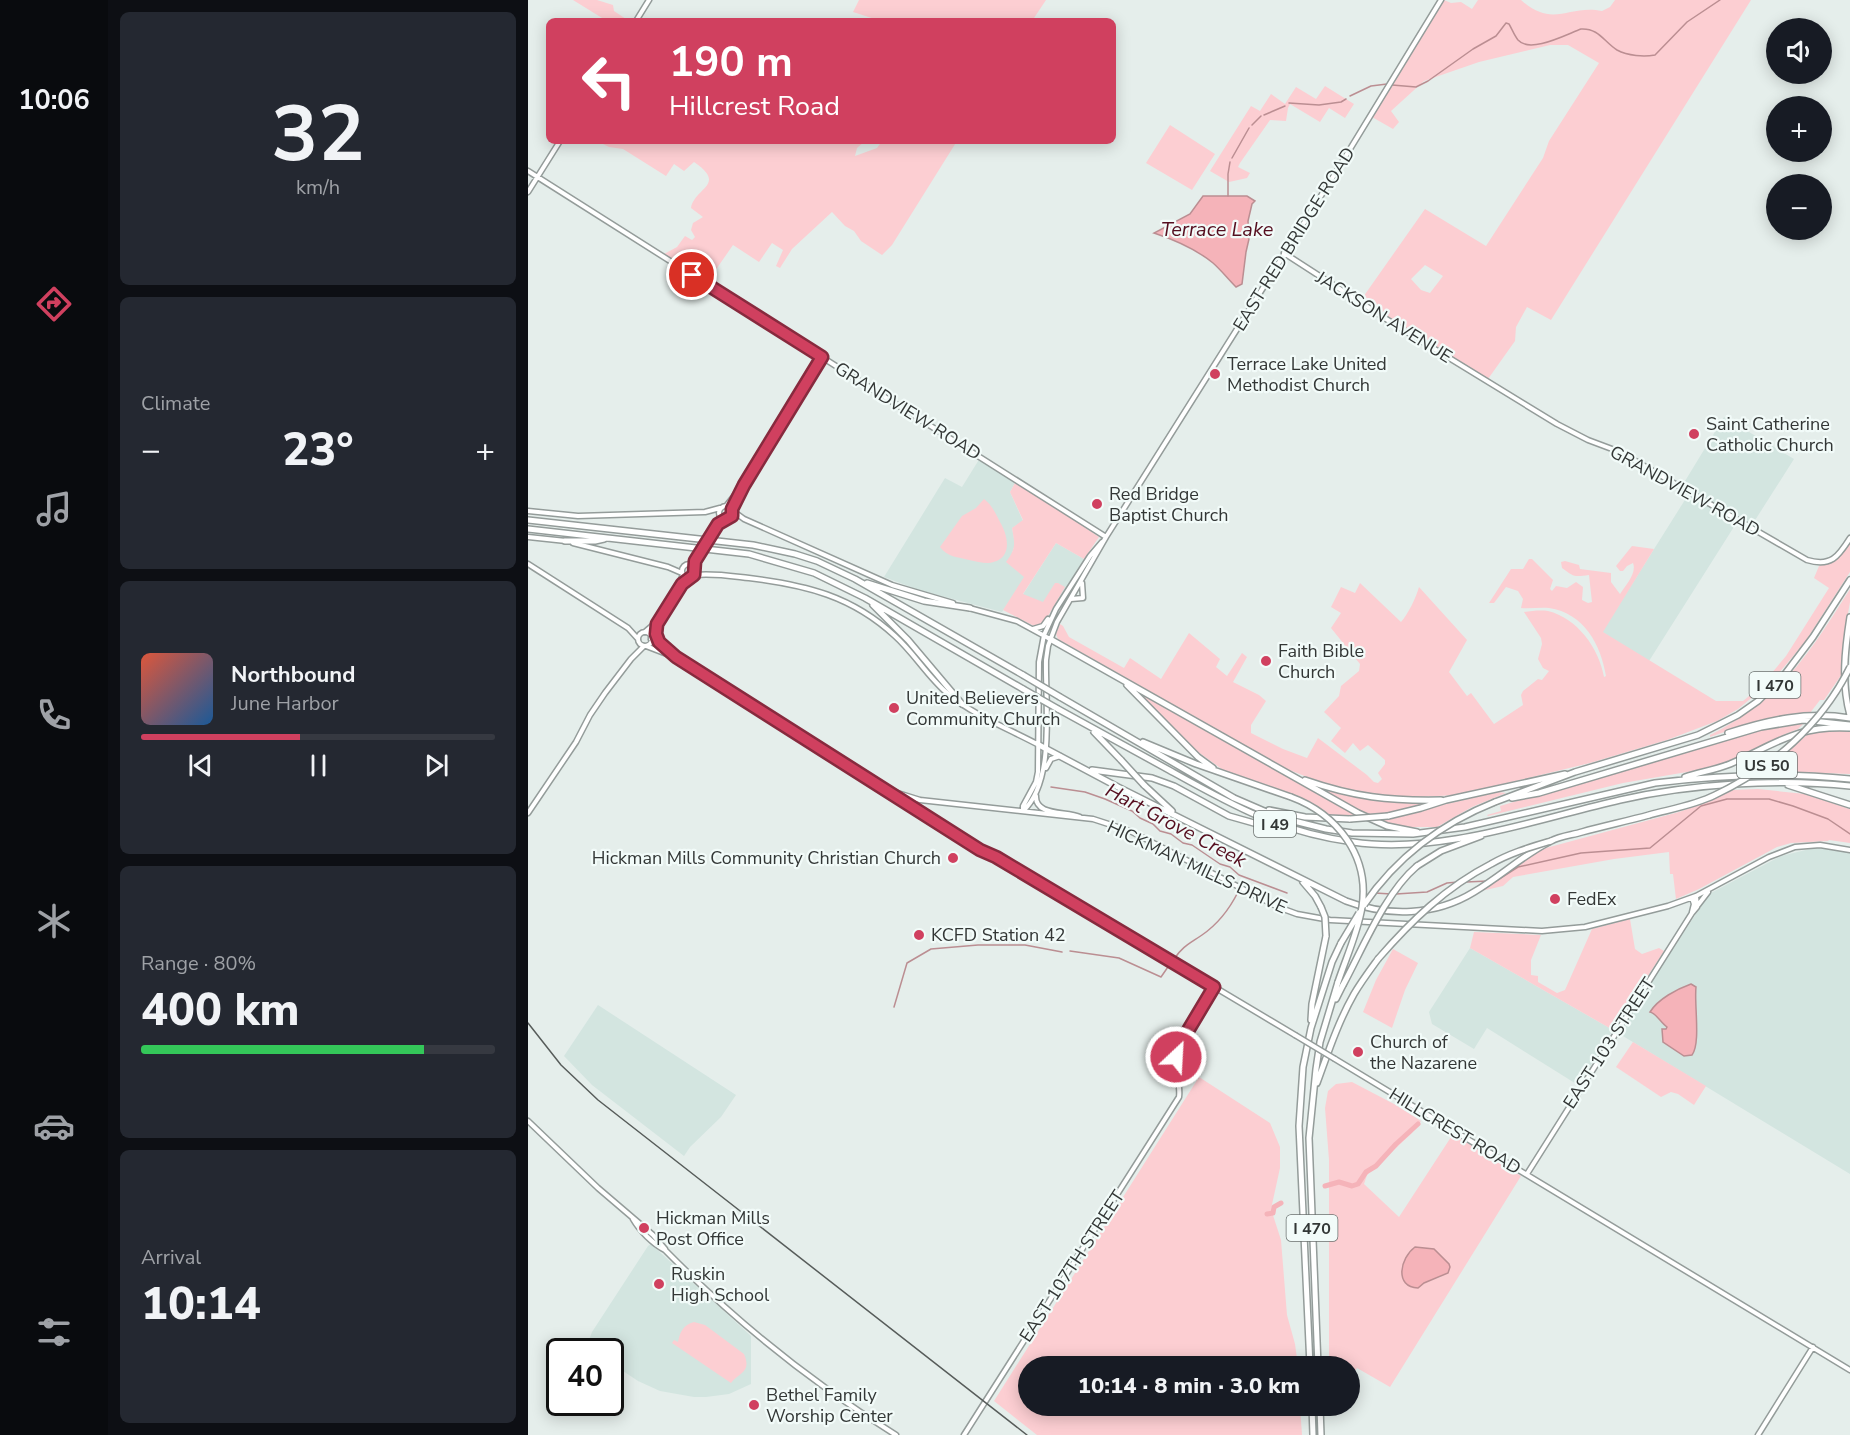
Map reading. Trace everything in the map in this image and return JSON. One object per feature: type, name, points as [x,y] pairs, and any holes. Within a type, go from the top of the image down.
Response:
[{"type":"highway","name":"I 49","points":[[528,520],[775,549],[817,561],[855,579],[1234,798],[1289,819],[1352,833],[1424,834],[1465,827],[1655,783],[1678,780],[1767,775],[1850,779]]},
{"type":"highway","name":"I 49","points":[[528,529],[757,556],[814,573],[865,598],[1086,725],[1233,806],[1290,829],[1344,841],[1378,844],[1437,841],[1485,834],[1633,798],[1695,788],[1781,783]]},
{"type":"highway","points":[[565,541],[595,541],[609,538]]},
{"type":"highway","points":[[855,579],[924,601],[970,608]]},
{"type":"highway","name":"I 470","points":[[1310,1356],[1299,1126],[1303,1067],[1311,1028],[1332,962],[1341,943],[1374,891],[1407,855],[1446,825],[1495,802],[1575,772],[1690,738],[1738,715],[1758,701],[1785,674],[1813,638],[1850,580]]},
{"type":"highway","points":[[865,598],[908,640],[962,704]]},
{"type":"highway","points":[[1686,749],[1737,730],[1778,719],[1850,716],[1847,706],[1845,656],[1850,617]]},
{"type":"highway","points":[[1050,639],[1377,823],[1424,834]]},
{"type":"highway","name":"US 50","points":[[1315,1090],[1332,1041],[1355,992],[1378,958],[1433,902],[1491,863],[1560,838],[1714,796],[1759,771],[1796,741],[1810,725],[1842,683],[1850,667]]},
{"type":"highway","points":[[1115,675],[1142,699],[1198,757],[1216,771]]},
{"type":"highway","points":[[1505,798],[1539,793],[1761,727],[1785,722],[1811,721],[1850,726]]},
{"type":"highway","points":[[1086,725],[1154,796],[1180,818]]},
{"type":"highway","points":[[1678,780],[1729,764],[1795,733],[1850,726]]},
{"type":"highway","points":[[1133,740],[1291,797],[1312,806],[1335,824],[1350,843],[1360,868],[1363,890],[1362,910],[1341,983]]},
{"type":"highway","points":[[1039,745],[1297,877],[1346,901],[1369,909],[1413,912],[1457,901],[1551,841]]},
{"type":"highway","points":[[1084,768],[1152,778],[1174,786],[1229,816],[1279,830],[1290,829]]},
{"type":"highway","points":[[1262,809],[1305,818],[1350,819],[1388,816],[1446,800],[1575,772]]},
{"type":"highway","points":[[1293,776],[1347,793],[1371,797],[1398,801],[1446,800]]},
{"type":"highway","points":[[1781,783],[1850,786]]},
{"type":"highway","points":[[1781,783],[1850,805]]},
{"type":"highway","points":[[1315,1090],[1316,1069],[1329,1011],[1341,983],[1391,896],[1417,866],[1441,851],[1485,834]]},
{"type":"highway","points":[[1297,877],[1308,887],[1322,907],[1325,917],[1326,936],[1312,1004],[1311,1028]]},
{"type":"highway","name":"I 470","points":[[1315,1090],[1309,1138],[1318,1356]]},
{"type":"highway","points":[[1312,1416],[1313,1435]]},
{"type":"highway","points":[[1320,1416],[1321,1435]]},
{"type":"street","points":[[638,18],[649,0]]},
{"type":"street","name":"EAST RED BRIDGE ROAD","points":[[1023,812],[1036,794],[1044,771],[1046,660],[1056,621],[1441,0]]},
{"type":"street","points":[[528,192],[558,144]]},
{"type":"street","name":"GRANDVIEW ROAD","points":[[528,171],[1106,537]]},
{"type":"street","name":"JACKSON AVENUE","points":[[1284,253],[1484,380]]},
{"type":"street","points":[[722,518],[731,518],[744,485],[822,357]]},
{"type":"street","name":"GRANDVIEW ROAD","points":[[1484,380],[1578,435],[1620,452],[1807,560],[1821,563],[1831,560],[1840,554],[1850,538]]},
{"type":"street","points":[[528,511],[597,516],[705,512],[726,505],[744,485]]},
{"type":"street","points":[[726,505],[744,519],[892,585],[1005,617],[1050,639]]},
{"type":"street","points":[[720,508],[718,512],[722,518]]},
{"type":"street","points":[[631,659],[638,641],[652,626],[682,574],[683,567],[696,559],[722,518]]},
{"type":"street","points":[[528,537],[565,541],[668,567],[689,578]]},
{"type":"street","name":"EAST RED BRIDGE ROAD","points":[[1023,812],[1023,806],[1035,782],[1039,745],[1039,662],[1044,635],[1070,586],[1106,537]]},
{"type":"street","points":[[694,575],[696,559]]},
{"type":"street","points":[[528,564],[628,628],[644,633]]},
{"type":"street","points":[[687,564],[695,568]]},
{"type":"street","points":[[528,813],[576,742],[590,716],[631,659],[650,643],[657,624],[678,589],[694,575],[714,574],[781,582],[822,591],[839,598],[870,616],[895,636],[942,688],[962,704],[1039,745]]},
{"type":"street","points":[[1074,580],[1075,591]]},
{"type":"street","points":[[1070,586],[1069,601],[1083,598],[1082,581]]},
{"type":"street","points":[[1031,628],[1043,626],[1056,609]]},
{"type":"street","points":[[657,624],[657,637],[663,648]]},
{"type":"street","points":[[628,628],[638,641]]},
{"type":"street","name":"HICKMAN MILLS DRIVE","points":[[644,633],[676,657],[888,790],[920,800],[1084,818],[1107,823],[1130,831],[1289,911],[1330,920],[1560,931],[1583,928],[1694,897],[1769,857],[1795,847],[1820,845],[1850,850]]},
{"type":"street","name":"HICKMAN MILLS DRIVE","points":[[638,641],[645,646],[676,657]]},
{"type":"street","points":[[1044,771],[1051,759],[1060,756]]},
{"type":"street","name":"HILLCREST ROAD","points":[[874,783],[980,850],[996,857],[1295,1035],[1850,1370]]},
{"type":"street","points":[[1036,794],[1036,804],[1041,809],[1070,813],[1084,818]]},
{"type":"street","name":"EAST 103 STREET","points":[[1527,1174],[1708,891]]},
{"type":"street","points":[[1694,897],[1698,906]]},
{"type":"street","points":[[1692,913],[1694,897]]},
{"type":"street","name":"EAST 107TH STREET","points":[[964,1435],[1179,1097],[1180,1090],[1175,1068],[1177,1051],[1214,987]]},
{"type":"street","points":[[528,1121],[633,1219],[651,1239],[786,1358],[828,1390],[896,1435]]},
{"type":"street","points":[[1758,1435],[1813,1347]]},
{"type":"shaded area","points":[[573,0],[597,0],[613,5],[614,11],[624,18],[602,18]]},
{"type":"shaded area","points":[[859,0],[1046,0],[1034,18],[872,18],[853,12]]},
{"type":"shaded area","points":[[1444,0],[1451,3],[1461,2],[1472,9],[1478,0],[1521,0],[1532,9],[1543,13],[1561,14],[1580,10],[1602,11],[1610,7],[1615,0],[1751,0],[1551,320],[1527,307],[1516,327],[1515,341],[1488,379],[1361,300],[1425,209],[1486,246],[1543,158],[1549,141],[1599,63],[1568,45],[1550,45],[1479,62],[1424,81],[1391,111],[1399,122],[1393,129],[1372,117]],"holes":[[[1425,265],[1443,276],[1430,293],[1421,290],[1411,279]]]},
{"type":"shaded area","points":[[1325,86],[1354,104],[1345,118],[1329,108],[1320,122],[1290,104],[1286,121],[1270,120],[1240,163],[1238,167],[1250,173],[1247,178],[1229,182],[1210,171],[1251,106],[1260,111],[1271,94],[1285,104],[1296,87],[1316,99]]},
{"type":"shaded area","points":[[1170,125],[1215,154],[1192,190],[1146,163]]},
{"type":"shaded area","points":[[603,144],[862,144],[857,148],[855,156],[877,148],[880,144],[955,144],[892,245],[882,255],[861,241],[854,231],[845,226],[832,212],[792,249],[780,268],[776,266],[783,250],[772,243],[759,262],[733,245],[708,281],[664,254],[677,247],[685,236],[692,240],[695,237],[691,230],[693,223],[703,217],[691,208],[693,201],[709,181],[704,170],[694,162],[684,171],[674,164],[666,176],[623,149]]},
{"type":"shaded area","points":[[1724,417],[1794,459],[1752,525],[1682,486]]},
{"type":"shaded area","points":[[980,458],[1016,481],[1010,492],[1023,521],[1012,528],[1015,544],[1012,553],[1025,577],[1002,612],[919,590],[884,577],[945,478],[962,487]]},
{"type":"shaded area","points":[[1016,481],[1099,537],[1084,559],[1056,543],[1023,594],[1043,602],[1055,583],[1065,587],[1044,623],[1036,627],[1003,610],[1024,577],[1006,562],[1014,546],[1012,528],[1023,520],[1010,492]]},
{"type":"shaded area","points":[[1688,495],[1737,522],[1649,661],[1602,632]]},
{"type":"shaded area","points":[[984,499],[994,510],[1005,534],[1007,547],[1002,558],[988,563],[949,555],[940,547],[962,516],[976,508]]},
{"type":"shaded area","points":[[1056,543],[1084,559],[1042,625],[1011,613]]},
{"type":"shaded area","points":[[1850,543],[1850,572],[1805,642],[1772,681],[1738,709],[1717,721],[1667,740],[1590,763],[1457,795],[1398,798],[1353,792],[1282,767],[1058,639],[1056,634],[1060,624],[1069,637],[1124,668],[1130,658],[1161,679],[1189,633],[1220,659],[1216,667],[1227,676],[1242,653],[1247,657],[1233,682],[1266,701],[1251,725],[1251,733],[1307,758],[1318,738],[1378,783],[1382,779],[1378,773],[1385,764],[1385,760],[1368,745],[1360,751],[1353,743],[1345,753],[1331,741],[1341,728],[1324,712],[1339,696],[1341,686],[1359,671],[1360,664],[1331,628],[1341,613],[1331,607],[1341,587],[1355,593],[1360,583],[1401,622],[1412,606],[1419,587],[1467,640],[1449,672],[1467,696],[1471,693],[1494,724],[1523,705],[1521,695],[1523,691],[1538,679],[1542,680],[1549,671],[1543,668],[1538,659],[1542,644],[1541,638],[1524,612],[1548,611],[1559,615],[1577,627],[1592,645],[1604,677],[1606,676],[1595,642],[1589,632],[1572,616],[1549,608],[1521,608],[1523,599],[1518,591],[1506,587],[1494,603],[1489,603],[1511,569],[1523,569],[1529,559],[1532,559],[1553,580],[1550,589],[1552,591],[1556,586],[1567,588],[1576,582],[1583,587],[1582,600],[1588,603],[1592,602],[1589,575],[1572,575],[1562,568],[1561,562],[1579,565],[1580,569],[1611,573],[1611,582],[1620,594],[1630,579],[1634,567],[1633,563],[1620,571],[1616,566],[1632,546],[1654,549],[1603,632],[1716,701],[1743,701],[1760,687],[1786,656],[1829,588],[1814,578],[1819,566],[1837,558]]},
{"type":"shaded area","points":[[1850,589],[1843,642],[1842,674],[1824,700],[1820,700],[1810,713],[1753,722],[1710,737],[1756,706],[1775,690],[1821,634]]},
{"type":"shaded area","points":[[1138,691],[1361,817],[1332,817],[1302,798],[1223,770],[1194,749]]},
{"type":"shaded area","points":[[1805,722],[1798,729],[1710,768],[1623,783],[1487,815],[1501,811],[1500,806],[1761,729]]},
{"type":"shaded area","points":[[1850,731],[1850,774],[1764,771],[1810,732]]},
{"type":"shaded area","points":[[1309,783],[1332,791],[1436,801],[1368,816]]},
{"type":"shaded area","points":[[1758,789],[1805,794],[1850,809],[1850,843],[1829,840],[1791,843],[1777,847],[1676,899],[1673,874],[1670,874],[1669,852],[1513,877],[1503,886],[1481,891],[1535,853],[1546,848],[1679,812],[1733,790]]},
{"type":"shaded area","points":[[1499,792],[1506,793],[1472,807],[1437,827],[1408,827],[1376,820]]},
{"type":"shaded area","points":[[1814,848],[1850,852],[1850,1174],[1618,1033],[1709,894],[1781,856]]},
{"type":"shaded area","points":[[1630,919],[1635,949],[1642,954],[1659,948],[1664,951],[1613,1030],[1470,948],[1474,932],[1541,935],[1531,960],[1531,975],[1538,976],[1538,982],[1557,993],[1565,990],[1592,929]]},
{"type":"shaded area","points":[[1470,948],[1613,1030],[1578,1085],[1487,1028],[1474,1049],[1432,1024],[1429,1012]]},
{"type":"shaded area","points":[[1393,949],[1418,963],[1405,990],[1392,1028],[1363,1012],[1376,980]]},
{"type":"shaded area","points":[[598,1005],[736,1095],[721,1117],[690,1147],[684,1156],[592,1085],[564,1056]]},
{"type":"shaded area","points":[[1633,1042],[1706,1086],[1694,1105],[1671,1092],[1661,1097],[1616,1067]]},
{"type":"shaded area","points":[[1199,1077],[1270,1123],[1280,1147],[1280,1168],[1271,1209],[1281,1240],[1287,1315],[1297,1356],[1022,1356]]},
{"type":"shaded area","points":[[1352,1082],[1421,1121],[1412,1133],[1367,1175],[1364,1184],[1399,1217],[1453,1134],[1521,1176],[1390,1387],[1360,1370],[1360,1356],[1329,1356],[1329,1160],[1325,1108],[1328,1091],[1336,1084]],"holes":[[[1434,1249],[1449,1264],[1441,1277],[1424,1283],[1418,1288]]]},
{"type":"shaded area","name":"Ruskin High School","points":[[651,1244],[751,1336],[751,1384],[729,1394],[706,1397],[660,1391],[624,1372],[624,1338],[590,1338]]},
{"type":"shaded area","points":[[694,1322],[705,1325],[744,1354],[746,1369],[731,1383],[672,1343],[674,1340],[678,1342],[683,1329]]},
{"type":"shaded area","points":[[1018,1363],[1018,1416],[1301,1416],[1302,1435],[1037,1435],[994,1401]]},
{"type":"water","name":"Terrace Lake","points":[[1203,196],[1247,196],[1255,201],[1252,204],[1248,221],[1249,239],[1242,284],[1236,287],[1200,253],[1154,233],[1190,214]]},
{"type":"water","points":[[1691,984],[1696,987],[1697,1033],[1692,1055],[1684,1056],[1663,1042],[1662,1029],[1667,1027],[1650,1012],[1668,995]]},
{"type":"water","points":[[1415,1247],[1434,1249],[1449,1264],[1448,1273],[1418,1288],[1405,1283],[1403,1265]]},
{"type":"waterway","points":[[1392,85],[1416,87],[1428,81],[1473,49],[1496,36],[1506,23],[1509,24],[1518,40],[1524,44],[1540,44],[1581,29],[1587,29],[1597,33],[1621,52],[1636,56],[1655,55],[1687,22],[1720,0]]},
{"type":"waterway","points":[[1350,96],[1371,86],[1387,84]]},
{"type":"waterway","points":[[1289,103],[1319,105],[1341,102],[1346,99]]},
{"type":"waterway","points":[[1264,115],[1285,106]]},
{"type":"waterway","points":[[1252,125],[1261,116]]},
{"type":"waterway","points":[[1232,158],[1249,128]]},
{"type":"waterway","points":[[1228,196],[1230,162]]},
{"type":"waterway","name":"Hart Grove Creek","points":[[1051,787],[1085,792],[1132,811],[1160,831],[1192,845],[1220,864],[1230,867],[1239,875],[1287,893]]},
{"type":"waterway","name":"Hart Grove Creek","points":[[1496,881],[1518,867],[1581,853],[1650,848],[1701,806],[1727,799],[1769,799],[1828,819],[1850,834]]},
{"type":"waterway","name":"Hart Grove Creek","points":[[1466,882],[1488,881]]},
{"type":"waterway","name":"Hart Grove Creek","points":[[1396,894],[1427,892],[1447,883],[1458,882]]},
{"type":"waterway","points":[[1174,959],[1183,948],[1208,931],[1218,921],[1238,892]]},
{"type":"waterway","name":"Hart Grove Creek","points":[[1375,893],[1391,894]]},
{"type":"waterway","points":[[894,1007],[907,963],[931,949],[978,945],[1025,945],[1062,952]]},
{"type":"waterway","points":[[1070,951],[1119,958],[1161,977],[1170,964]]},
{"type":"waterway","points":[[1325,1186],[1339,1182],[1352,1186],[1358,1184],[1366,1172],[1376,1166],[1418,1124]]},
{"type":"waterway","points":[[1267,1214],[1273,1213],[1274,1207],[1281,1203]]},
{"type":"railway","points":[[528,1023],[561,1065],[598,1100],[1027,1435]]},
{"type":"place","name":"Terrace Lake United Methodist Church","points":[[1215,374]]},
{"type":"place","name":"Saint Catherine Catholic Church","points":[[1694,434]]},
{"type":"place","name":"Red Bridge Baptist Church","points":[[1097,504]]},
{"type":"place","name":"Faith Bible Church","points":[[1266,661]]},
{"type":"place","name":"United Believers Community Church","points":[[894,708]]},
{"type":"place","name":"Hickman Mills Community Christian Church","points":[[953,858]]},
{"type":"place","name":"FedEx","points":[[1555,899]]},
{"type":"place","name":"KCFD Station 42","points":[[919,935]]},
{"type":"place","name":"Church of the Nazarene","points":[[1358,1052]]},
{"type":"place","name":"Hickman Mills Post Office","points":[[644,1228]]},
{"type":"place","name":"Ruskin High School","points":[[659,1284]]},
{"type":"place","name":"Bethel Family Worship Center","points":[[754,1405]]},
{"type":"route","points":[[692,275],[822,357],[744,485],[735,501],[732,516],[718,524],[695,561],[694,575],[682,584],[657,624],[656,634],[659,642],[663,648],[676,657],[980,850],[996,857],[1214,987],[1180,1044],[1176,1057]]}]
